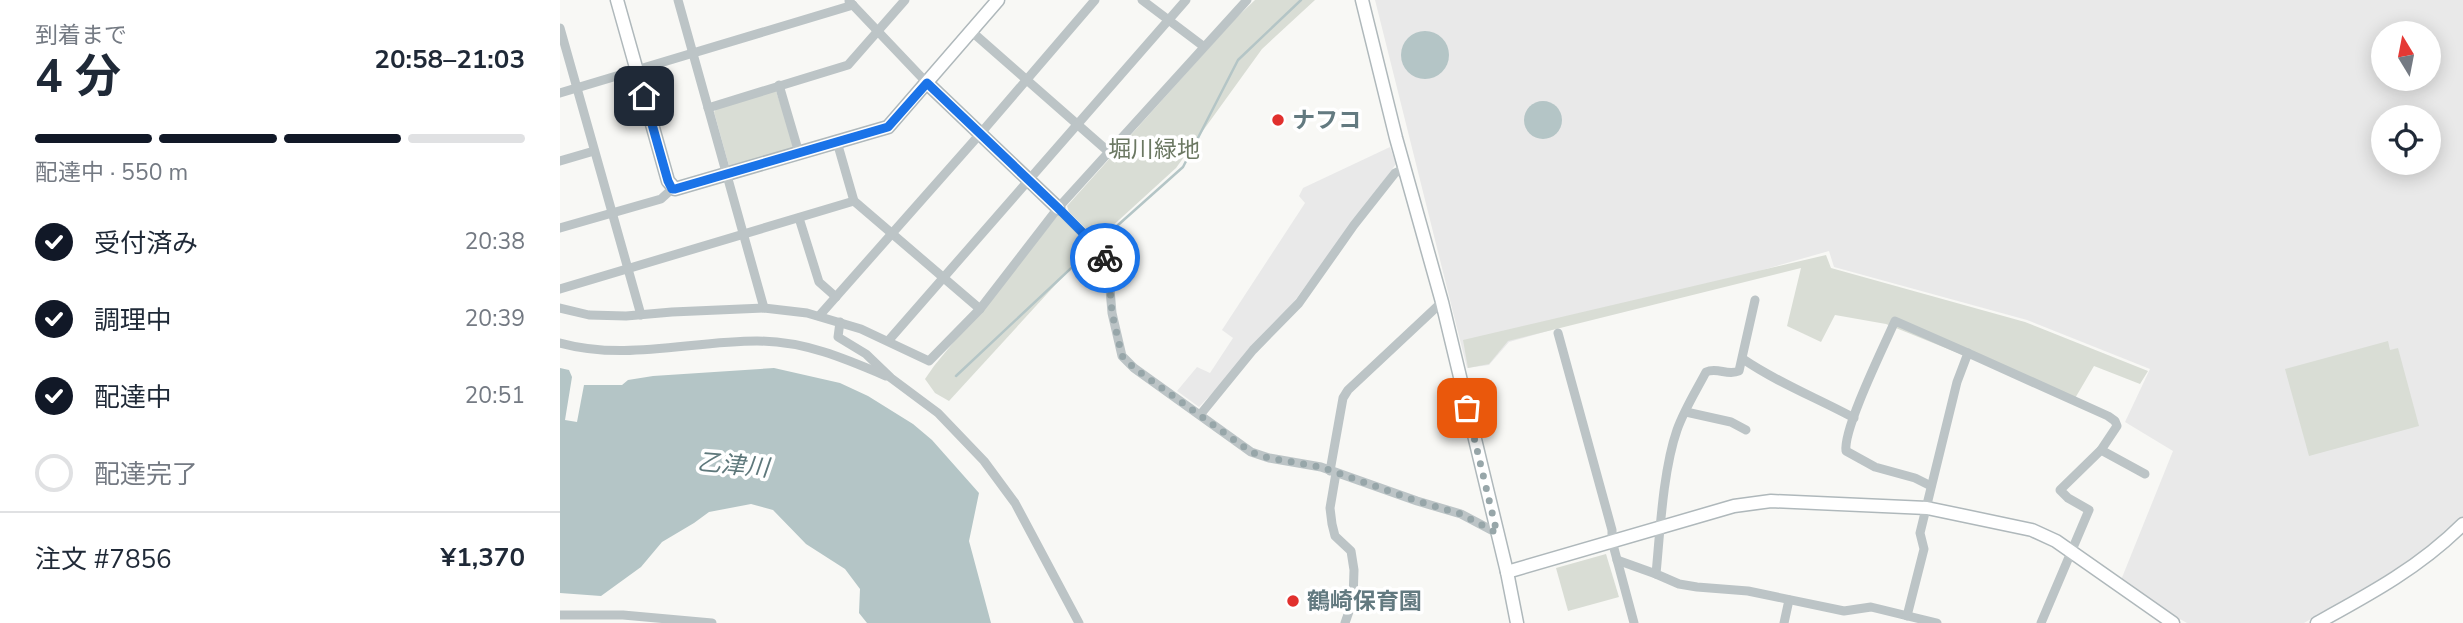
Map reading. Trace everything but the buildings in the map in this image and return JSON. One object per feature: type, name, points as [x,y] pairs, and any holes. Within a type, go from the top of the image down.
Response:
[{"type":"street","points":[[617,0],[672,189]]},
{"type":"street","points":[[678,0],[764,309]]},
{"type":"street","points":[[708,108],[848,65],[905,0]]},
{"type":"street","points":[[560,228],[661,199],[672,189],[888,127],[998,0]]},
{"type":"street","points":[[819,316],[981,134],[1095,0]]},
{"type":"street","points":[[1142,0],[1203,46]]},
{"type":"street","points":[[889,340],[1186,0]]},
{"type":"street","points":[[560,308],[589,315],[764,309],[819,316],[889,340],[929,361],[980,309],[1058,208],[1247,0]]},
{"type":"street","points":[[1362,0],[1396,138],[1442,302],[1517,623]]},
{"type":"street","points":[[560,93],[850,2],[927,83],[1102,253],[1108,265],[1112,313],[1122,356],[1134,368],[1251,452],[1333,472],[1461,514],[1497,533]]},
{"type":"street","points":[[560,28],[640,315]]},
{"type":"street","points":[[971,31],[1110,153]]},
{"type":"street","points":[[779,85],[799,153]]},
{"type":"street","points":[[836,142],[854,201],[980,309]]},
{"type":"street","points":[[560,161],[594,151]]},
{"type":"street","points":[[1200,415],[1253,350],[1299,303],[1395,173],[1406,168]]},
{"type":"street","points":[[560,289],[854,201]]},
{"type":"street","points":[[799,218],[819,282],[836,297]]},
{"type":"street","points":[[1656,574],[1671,456],[1677,430],[1706,372],[1739,371],[1755,300]]},
{"type":"street","points":[[1345,623],[1353,600],[1354,570],[1351,551],[1335,536],[1330,508],[1343,398],[1348,390],[1442,302]]},
{"type":"street","points":[[1931,486],[1915,478],[1875,467],[1846,452],[1845,445],[1854,418],[1895,321],[2115,421],[2115,432],[2101,450],[2060,489],[2068,498],[2089,510],[2041,623]]},
{"type":"street","points":[[840,322],[838,337],[866,354],[891,378],[938,413],[967,440],[998,478],[1030,529],[1079,623]]},
{"type":"street","points":[[1558,333],[1612,530],[1612,541],[1634,623]]},
{"type":"street","points":[[560,343],[614,350],[680,348],[740,341],[790,344],[835,355],[891,378]]},
{"type":"street","points":[[1907,616],[1924,549],[1920,533],[1957,382],[1968,353]]},
{"type":"street","points":[[1743,359],[1782,384],[1799,389],[1854,418]]},
{"type":"street","points":[[1686,412],[1731,422],[1746,430]]},
{"type":"street","points":[[2101,450],[2145,474]]},
{"type":"street","points":[[1507,572],[1734,506],[1772,501],[1927,508],[2032,530],[2056,541],[2173,623]]},
{"type":"street","points":[[2317,623],[2390,584],[2463,524]]},
{"type":"street","points":[[1618,560],[1688,586],[1748,591],[1843,611],[1871,607],[1937,623]]},
{"type":"street","points":[[1784,623],[1789,600]]},
{"type":"street","points":[[560,615],[623,615],[712,623]]},
{"type":"shaded area","points":[[1375,0],[2463,0],[2463,518],[2444,542],[2304,623],[2187,623],[2119,585],[2173,451],[2125,422],[2150,369],[2027,320],[1834,267],[1829,251],[1509,342],[1489,365],[1467,368]]},
{"type":"shaded area","points":[[1390,147],[1396,164],[1296,299],[1252,352],[1199,407],[1177,391],[1197,367],[1210,373],[1233,338],[1222,330],[1305,203],[1299,196],[1303,188]]},
{"type":"green space","name":"堀川緑地","points":[[1255,0],[1315,0],[1262,49],[1176,168],[1097,240],[1069,212],[1067,206]]},
{"type":"green space","points":[[776,91],[795,147],[729,166],[714,112],[717,108]]},
{"type":"green space","points":[[1059,214],[1090,247],[949,401],[935,393],[925,379],[934,366]]},
{"type":"green space","points":[[1826,255],[1831,268],[2025,322],[2148,371],[2140,384],[2094,366],[2074,400],[1886,324],[1835,315],[1821,342],[1787,326],[1801,268],[1508,341],[1489,364],[1468,368],[1463,340]]},
{"type":"green space","points":[[2388,341],[2390,350],[2398,348],[2419,426],[2309,456],[2285,369]]},
{"type":"green space","points":[[1606,554],[1619,597],[1568,611],[1556,568]]},
{"type":"water","points":[[1425,31],[1442,38],[1449,55],[1442,72],[1425,79],[1408,72],[1401,55],[1408,38]]},
{"type":"water","points":[[1543,101],[1556,107],[1562,120],[1556,133],[1543,139],[1530,133],[1524,120],[1530,107]]},
{"type":"water","name":"乙津川","points":[[560,368],[569,370],[572,377],[565,420],[577,422],[584,385],[622,385],[628,380],[653,376],[774,368],[840,383],[868,396],[913,424],[932,440],[979,493],[969,541],[991,623],[867,623],[859,613],[860,589],[845,569],[806,544],[773,510],[751,504],[709,512],[662,542],[641,567],[601,596],[560,593]]},
{"type":"waterway","points":[[956,376],[1183,167],[1238,60],[1301,0]]},
{"type":"way so far","points":[[1105,258],[1112,313],[1122,356],[1134,368],[1251,452],[1321,467],[1461,514],[1497,533],[1467,408]]},
{"type":"place","name":"ナフコ","points":[[1278,120]]},
{"type":"place","name":"鶴崎保育園","points":[[1293,601]]},
{"type":"route","points":[[644,96],[669,184],[675,189],[888,127],[927,83],[1058,208],[1105,258]]}]
